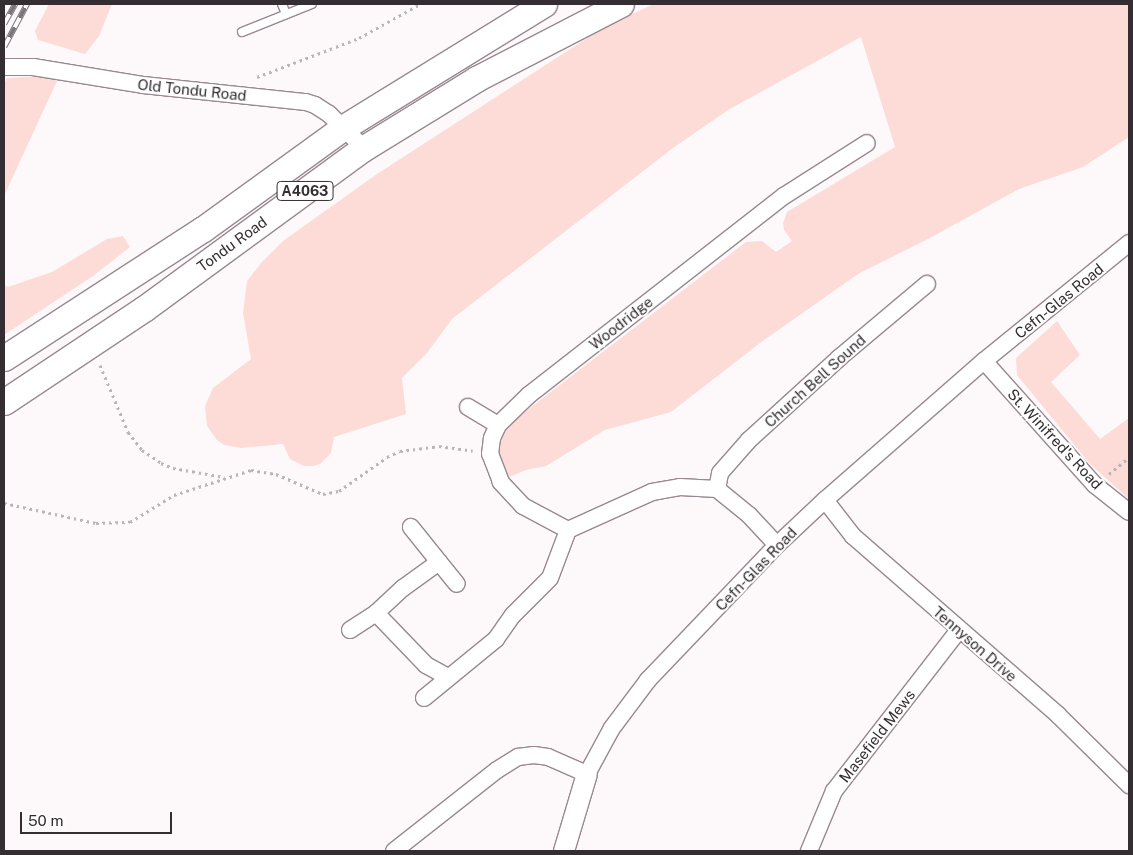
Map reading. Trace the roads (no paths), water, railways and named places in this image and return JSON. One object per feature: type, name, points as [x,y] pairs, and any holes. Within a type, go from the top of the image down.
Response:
[{"type":"main road","name":"Tondu Road","points":[[4,358],[203,229],[344,127],[544,4]]},
{"type":"main road","name":"Tondu Road","points":[[4,402],[145,308],[364,148],[476,79],[621,4]]},
{"type":"street","name":"Old Tondu Road","points":[[4,67],[33,67],[143,85],[306,102],[320,108],[344,127],[364,148]]},
{"type":"street","name":"Woodridge","points":[[568,530],[523,506],[501,482],[490,454],[492,438],[498,425],[529,394],[776,202],[867,143]]},
{"type":"street","name":"Cefn-Glas Road","points":[[588,774],[612,728],[648,680],[777,545],[825,500],[984,361],[1129,243]]},
{"type":"street","name":"Church Bell Sound","points":[[717,489],[720,473],[749,440],[839,358],[927,284]]},
{"type":"street","name":"St. Winifred's Road","points":[[984,361],[1095,485],[1129,512]]},
{"type":"street","points":[[468,407],[498,425]]},
{"type":"street","points":[[424,698],[496,639],[514,615],[550,578],[568,530],[652,492],[680,487],[717,489],[749,515],[777,545]]},
{"type":"street","name":"Tennyson Drive","points":[[825,500],[854,536],[1058,715],[1129,785]]},
{"type":"street","points":[[412,528],[458,584]]},
{"type":"street","points":[[350,630],[376,613],[403,588],[439,562]]},
{"type":"street","points":[[376,613],[426,665],[448,677]]},
{"type":"street","name":"Masefield Mews","points":[[809,851],[834,792],[959,630]]},
{"type":"street","points":[[394,851],[497,770],[518,757],[534,755],[548,757],[588,774],[564,851]]},
{"type":"lane","points":[[282,4],[286,14]]},
{"type":"lane","points":[[242,32],[312,4]]},
{"type":"railway","points":[[4,24],[15,4]]},
{"type":"railway","points":[[4,47],[27,4]]}]
